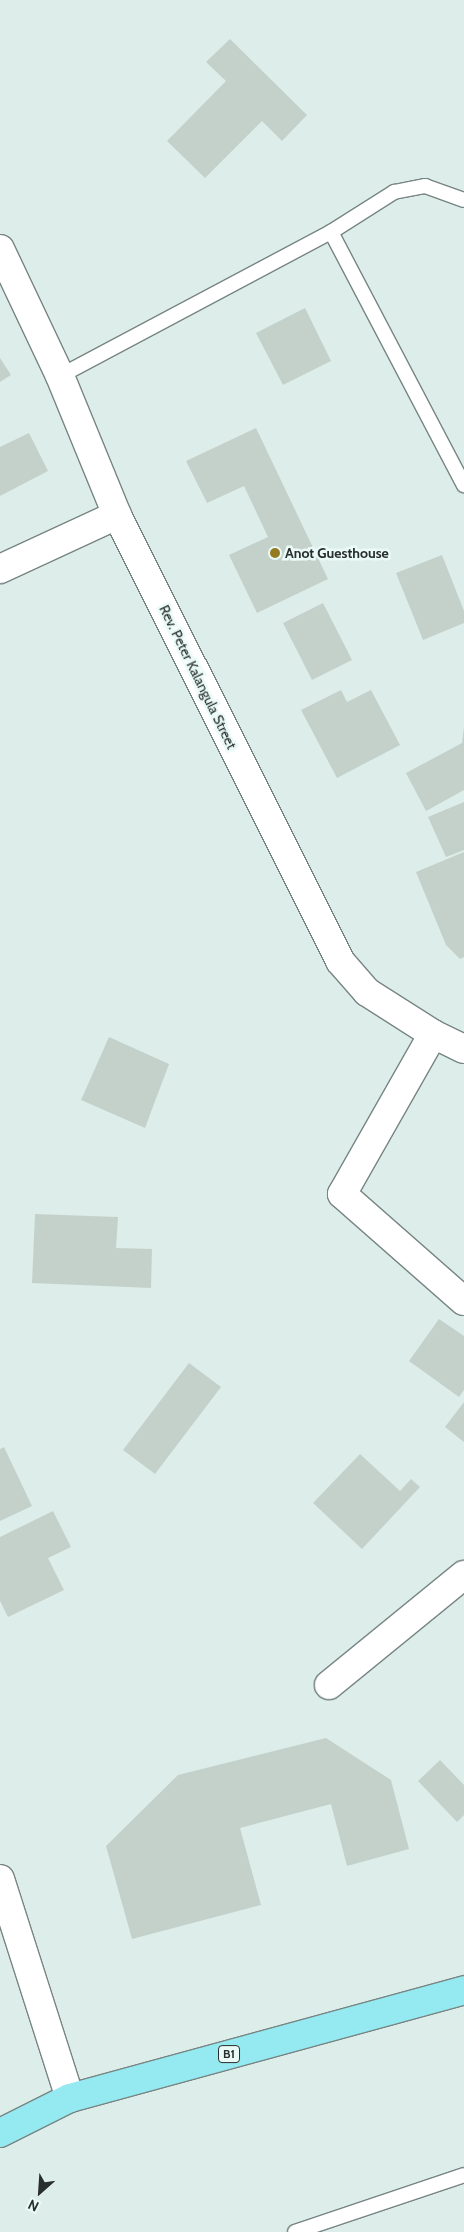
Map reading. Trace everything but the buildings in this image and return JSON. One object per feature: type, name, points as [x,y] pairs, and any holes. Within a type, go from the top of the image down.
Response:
[{"type":"main road","name":"B1","points":[[0,2133],[70,2098],[464,1990]]},
{"type":"street","name":"Rev. Peter Kalangula Street","points":[[0,249],[60,376],[117,514],[340,962],[367,992],[433,1034],[464,1049]]},
{"type":"street","points":[[0,569],[117,514]]},
{"type":"street","points":[[433,1034],[342,1194],[464,1301]]},
{"type":"street","points":[[329,1684],[464,1575]]},
{"type":"street","points":[[0,1879],[70,2098]]},
{"type":"lane","points":[[60,376],[331,232],[394,192],[425,186],[464,200]]},
{"type":"lane","points":[[331,232],[464,485]]},
{"type":"lane","points":[[298,2232],[464,2175]]},
{"type":"place","name":"Anot Guesthouse","points":[[275,553]]}]
